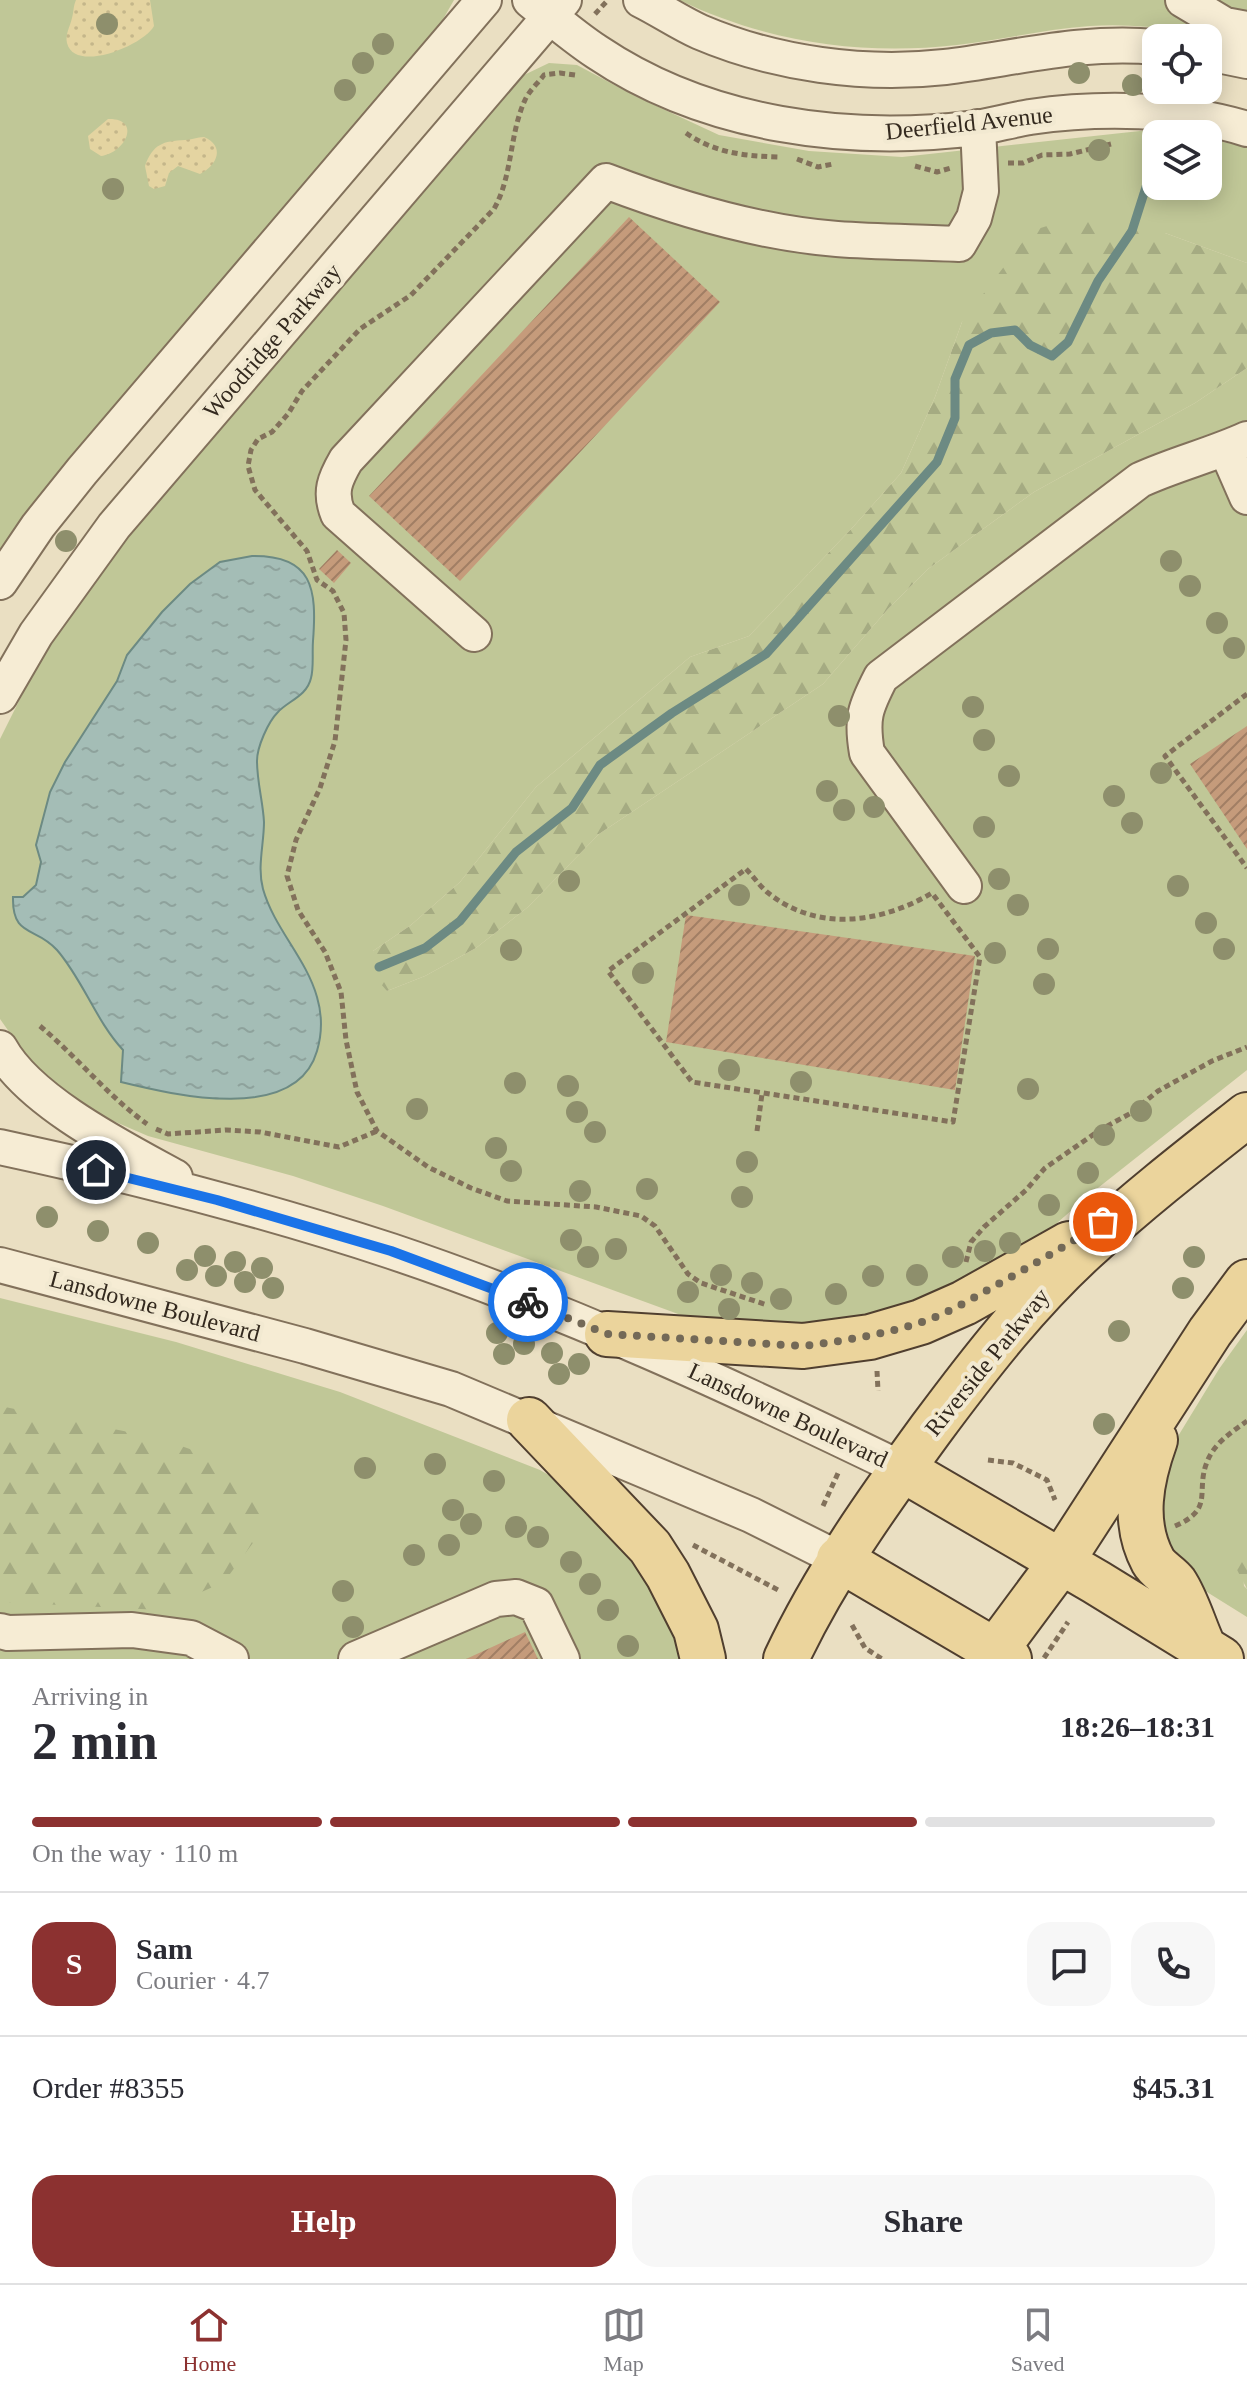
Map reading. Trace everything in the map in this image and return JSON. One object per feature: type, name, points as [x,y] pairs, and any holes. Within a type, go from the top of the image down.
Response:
[{"type":"main road","name":"Riverside Parkway","points":[[786,1659],[839,1559],[969,1376],[1029,1306],[1091,1243],[1151,1190],[1247,1115]]},
{"type":"main road","points":[[607,1334],[803,1346],[870,1337],[921,1322],[964,1303],[1055,1254],[1151,1190]]},
{"type":"main road","points":[[998,1656],[1210,1332],[1247,1282]]},
{"type":"main road","points":[[1172,1391],[1145,1469],[1139,1508],[1144,1536],[1154,1563],[1175,1584],[1212,1653]]},
{"type":"main road","points":[[529,1420],[650,1547],[696,1630],[703,1659]]},
{"type":"main road","name":"Lansdowne Boulevard","points":[[902,1469],[1212,1653]]},
{"type":"main road","name":"Lansdowne Boulevard","points":[[839,1559],[998,1656]]},
{"type":"street","points":[[0,582],[38,526],[82,471],[484,0]]},
{"type":"street","points":[[641,0],[700,32],[806,63],[850,68],[899,70],[1079,46],[1142,47]]},
{"type":"street","points":[[1183,0],[1225,25],[1247,29]]},
{"type":"street","name":"Deerfield Avenue","points":[[548,5],[598,53],[641,77],[685,97],[769,123],[838,132],[914,133],[1078,112],[1137,112],[1190,117],[1247,129]]},
{"type":"street","name":"Woodridge Parkway","points":[[0,696],[36,634],[114,526],[548,5]]},
{"type":"street","points":[[1222,56],[1247,61]]},
{"type":"street","points":[[474,634],[338,514],[331,498],[336,477],[346,460],[606,181],[663,201],[768,228],[836,239],[959,244],[974,218],[981,191],[978,127]]},
{"type":"street","points":[[964,886],[867,753],[863,726],[868,703],[881,677],[1140,480],[1236,444],[1247,497]]},
{"type":"street","points":[[0,1048],[7,1060],[38,1091],[88,1127],[217,1200]]},
{"type":"street","name":"Lansdowne Boulevard","points":[[0,1147],[217,1200],[391,1251],[545,1308],[695,1370],[902,1469]]},
{"type":"street","name":"Lansdowne Boulevard","points":[[0,1265],[305,1346],[451,1389],[751,1515],[839,1559]]},
{"type":"street","points":[[356,1659],[496,1599],[516,1597],[536,1605],[562,1659]]},
{"type":"street","points":[[0,1631],[132,1630],[191,1638],[231,1659]]},
{"type":"path","points":[[582,77],[560,73],[544,75],[526,98],[516,126],[501,195],[494,209],[411,295],[360,329],[302,391],[272,432],[258,439],[251,450],[248,466],[255,490],[307,551],[317,580],[333,591],[344,613],[346,640],[335,741],[320,788],[296,840],[287,876],[298,910],[325,952],[341,992],[346,1040],[357,1092],[377,1131],[428,1167],[507,1201],[596,1207],[641,1216],[655,1226],[688,1274],[701,1283],[772,1307]]},
{"type":"path","points":[[685,132],[713,149],[730,153],[792,158],[818,167],[848,163]]},
{"type":"path","points":[[908,164],[937,172],[981,163],[1023,163],[1042,155],[1070,154],[1123,142]]},
{"type":"path","points":[[1247,694],[1165,756],[1247,868]]},
{"type":"path","points":[[746,869],[767,892],[792,908],[821,917],[848,920],[876,917],[908,907],[932,893],[980,957],[953,1122],[762,1094],[692,1082],[608,971],[746,869]]},
{"type":"path","points":[[40,1026],[130,1111],[168,1134],[226,1130],[260,1132],[339,1147],[377,1131]]},
{"type":"path","points":[[965,1270],[971,1242],[1045,1168],[1131,1113],[1158,1091],[1212,1061],[1247,1047]]},
{"type":"path","points":[[757,1131],[762,1094]]},
{"type":"path","points":[[1144,1536],[1155,1535],[1185,1522],[1197,1513],[1203,1496],[1207,1463],[1222,1440],[1247,1421]]},
{"type":"path","points":[[988,1460],[1013,1463],[1047,1480],[1055,1500]]},
{"type":"path","points":[[823,1506],[841,1467]]},
{"type":"path","points":[[650,1547],[666,1531],[780,1591]]},
{"type":"path","points":[[1044,1659],[1068,1622]]},
{"type":"path","points":[[852,1625],[865,1648],[882,1659]]},
{"type":"green space","points":[[0,0],[454,0],[438,28],[29,509],[0,553]]},
{"type":"green space","points":[[679,0],[1247,0],[1247,43],[1222,39],[1222,24],[1142,24],[1142,27],[1090,26],[957,45],[885,49],[780,36]]},
{"type":"green space","points":[[549,63],[577,65],[719,135],[809,151],[902,157],[1142,131],[1142,200],[1222,200],[1222,142],[1247,147],[1247,263],[1165,233],[962,322],[935,397],[901,473],[853,527],[749,636],[690,657],[536,787],[460,882],[411,925],[373,951],[387,991],[425,976],[476,948],[528,907],[599,834],[823,684],[888,609],[928,569],[1034,492],[1195,403],[1247,368],[1247,1070],[1089,1195],[1017,1258],[983,1279],[837,1330],[700,1322],[383,1206],[293,1176],[148,1136],[69,1098],[29,1060],[0,1019],[0,739],[35,669],[75,601],[277,359],[524,75]]},
{"type":"green space","points":[[1063,221],[1104,222],[1165,233],[1247,263],[1247,368],[1195,403],[1034,492],[928,569],[888,609],[823,684],[599,834],[528,907],[476,948],[425,976],[387,991],[374,976],[373,951],[411,925],[460,882],[536,787],[690,657],[749,636],[901,473],[935,397],[962,322],[1031,231]]},
{"type":"green space","points":[[0,1298],[176,1342],[340,1392],[540,1470],[585,1496],[627,1531],[694,1659],[0,1659]]},
{"type":"green space","points":[[1247,1330],[1247,1549],[1241,1550],[1244,1586],[1247,1589],[1247,1617],[1178,1574],[1154,1528],[1169,1451],[1219,1369]]},
{"type":"green space","points":[[0,1406],[158,1438],[236,1465],[261,1496],[258,1536],[224,1582],[161,1610],[0,1602]]},
{"type":"green space","points":[[1241,1549],[1247,1549],[1247,1589],[1234,1564]]},
{"type":"sand","points":[[76,0],[150,0],[154,26],[124,48],[83,56],[73,52],[67,43]]},
{"type":"sand","points":[[108,119],[125,124],[127,136],[117,149],[101,156],[90,149],[88,136]]},
{"type":"sand","points":[[204,137],[217,150],[211,166],[200,174],[178,166],[169,173],[165,186],[154,189],[149,186],[145,166],[155,148],[171,141]]},
{"type":"water","points":[[252,556],[288,562],[299,569],[312,591],[311,678],[301,694],[270,722],[257,761],[264,822],[261,881],[275,917],[312,983],[319,1004],[321,1031],[317,1051],[305,1074],[285,1088],[260,1096],[231,1099],[171,1093],[121,1082],[123,1050],[57,950],[16,919],[13,897],[23,897],[36,885],[41,862],[36,845],[50,792],[65,762],[117,681],[127,655],[190,584],[220,562]]},
{"type":"building","points":[[629,217],[720,302],[460,581],[369,496]]},
{"type":"building","points":[[337,550],[351,563],[334,583],[319,569]]},
{"type":"building","points":[[1247,726],[1247,849],[1190,764]]},
{"type":"building","points":[[686,915],[975,956],[955,1090],[666,1042]]},
{"type":"building","points":[[525,1632],[538,1659],[466,1659]]},
{"type":"waterway","points":[[379,967],[425,948],[460,921],[516,852],[572,808],[600,765],[672,713],[766,654],[937,462],[955,418],[955,379],[969,345],[991,333],[1015,330],[1030,345],[1052,356],[1068,342],[1098,281],[1132,231],[1142,200]]},
{"type":"way so far","points":[[528,1302],[607,1334],[803,1346],[870,1337],[921,1322],[964,1303],[1055,1254],[1103,1222]]},
{"type":"route","points":[[96,1170],[217,1200],[391,1251],[528,1302]]}]
